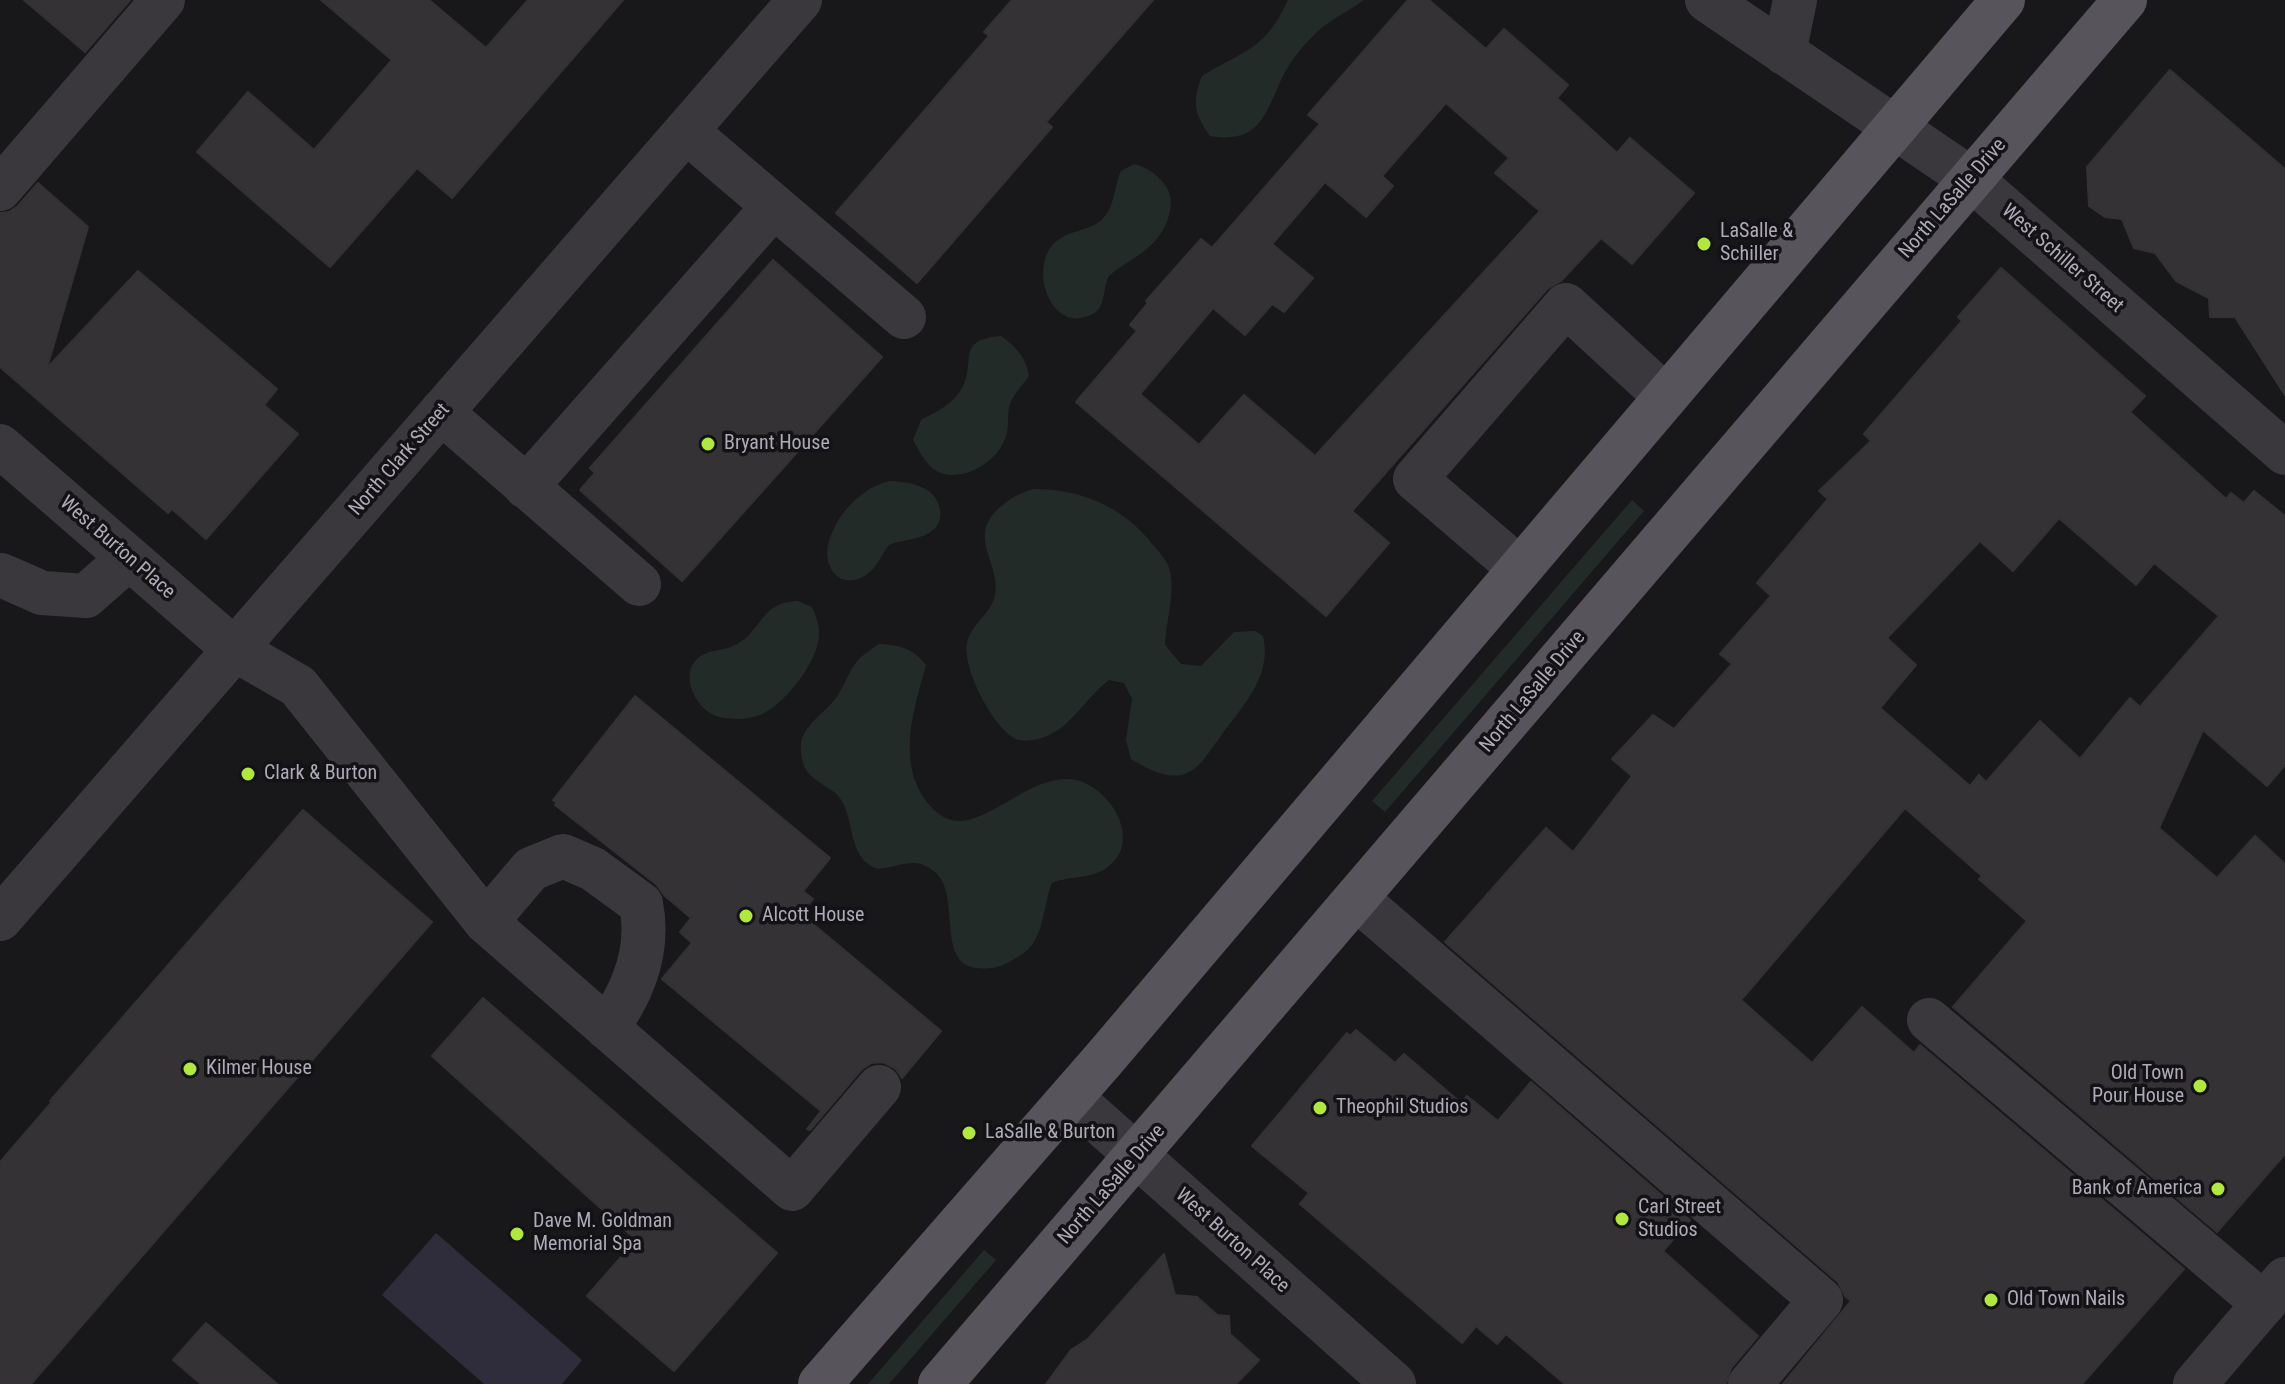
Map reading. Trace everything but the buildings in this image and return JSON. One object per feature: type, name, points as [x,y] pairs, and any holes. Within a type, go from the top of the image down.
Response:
[{"type":"main road","points":[[820,1384],[1072,1098],[2003,0]]},
{"type":"main road","name":"North LaSalle Drive","points":[[940,1384],[2125,0]]},
{"type":"street","points":[[0,189],[163,0]]},
{"type":"street","name":"North Clark Street","points":[[0,919],[800,0]]},
{"type":"street","name":"West Schiller Street","points":[[1707,0],[1971,179],[2285,453]]},
{"type":"street","points":[[1784,53],[1795,0]]},
{"type":"street","points":[[686,131],[904,317]]},
{"type":"street","points":[[526,487],[774,206]]},
{"type":"street","points":[[1520,569],[1415,479],[1566,305],[1666,397]]},
{"type":"street","points":[[441,412],[639,584]]},
{"type":"street","name":"West Burton Place","points":[[0,446],[234,649],[298,686],[486,922],[792,1189],[873,1081]]},
{"type":"street","points":[[1,575],[42,593],[86,596],[129,558]]},
{"type":"street","points":[[486,922],[531,869],[563,856],[593,869],[641,904],[644,921],[640,966],[621,1009],[607,1028]]},
{"type":"street","points":[[1357,899],[1821,1300],[1750,1384]]},
{"type":"street","points":[[1929,1020],[2274,1292],[2195,1384]]},
{"type":"street","name":"West Burton Place","points":[[1072,1098],[1394,1384]]},
{"type":"shaded area","points":[[1288,0],[1364,0],[1322,27],[1303,46],[1286,70],[1266,113],[1251,130],[1241,135],[1210,136],[1196,107],[1202,76],[1262,39]]},
{"type":"shaded area","points":[[1134,164],[1155,174],[1169,192],[1170,209],[1165,226],[1149,247],[1108,277],[1097,311],[1085,317],[1066,316],[1052,303],[1044,284],[1044,264],[1048,252],[1063,237],[1090,227],[1104,217],[1121,171]]},
{"type":"shaded area","points":[[1001,336],[1020,353],[1029,376],[1010,403],[1005,439],[992,458],[968,473],[950,475],[936,471],[913,440],[921,420],[946,406],[961,391],[973,346],[987,338]]},
{"type":"shaded area","points":[[890,481],[913,484],[934,495],[940,510],[936,527],[920,537],[889,545],[866,575],[857,579],[841,578],[830,567],[827,550],[838,521],[852,503],[870,489]]},
{"type":"shaded area","points":[[1034,489],[1068,492],[1100,503],[1129,520],[1159,552],[1168,565],[1171,584],[1165,645],[1181,664],[1201,666],[1234,632],[1255,631],[1263,636],[1263,665],[1252,692],[1205,758],[1189,772],[1167,775],[1131,759],[1126,740],[1132,699],[1124,683],[1109,680],[1058,730],[1029,740],[1016,739],[1007,733],[981,696],[969,667],[967,643],[995,596],[996,585],[985,530],[1002,505]]},
{"type":"shaded area","points":[[1632,500],[1644,511],[1385,812],[1372,801]]},
{"type":"shaded area","points":[[798,601],[812,607],[819,639],[811,661],[791,690],[771,709],[752,717],[724,718],[707,711],[696,698],[690,682],[692,666],[697,659],[742,641],[774,607]]},
{"type":"shaded area","points":[[879,644],[905,648],[926,665],[912,720],[910,758],[921,793],[943,817],[959,821],[971,819],[1032,788],[1067,779],[1095,789],[1116,812],[1122,826],[1123,841],[1119,854],[1109,866],[1096,873],[1052,883],[1034,942],[1018,957],[1002,965],[972,967],[960,960],[951,933],[948,900],[935,872],[916,863],[882,868],[868,864],[855,844],[843,803],[835,793],[812,777],[804,766],[801,755],[803,735],[834,701],[859,659]]},
{"type":"shaded area","points":[[436,1233],[582,1360],[562,1384],[484,1384],[382,1295]]},
{"type":"shaded area","points":[[984,1250],[996,1260],[889,1384],[868,1384]]},
{"type":"place","name":"LaSalle & Schiller","points":[[1704,244]]},
{"type":"place","name":"Bryant House","points":[[708,444]]},
{"type":"place","name":"Clark & Burton","points":[[248,774]]},
{"type":"place","name":"Alcott House","points":[[746,916]]},
{"type":"place","name":"Kilmer House","points":[[190,1069]]},
{"type":"place","name":"Old Town Pour House","points":[[2200,1086]]},
{"type":"place","name":"Theophil Studios","points":[[1320,1108]]},
{"type":"place","name":"LaSalle & Burton","points":[[969,1133]]},
{"type":"place","name":"Bank of America","points":[[2218,1189]]},
{"type":"place","name":"Carl Street Studios","points":[[1622,1219]]},
{"type":"place","name":"Dave M. Goldman Memorial Spa","points":[[517,1234]]},
{"type":"place","name":"Old Town Nails","points":[[1991,1300]]}]
